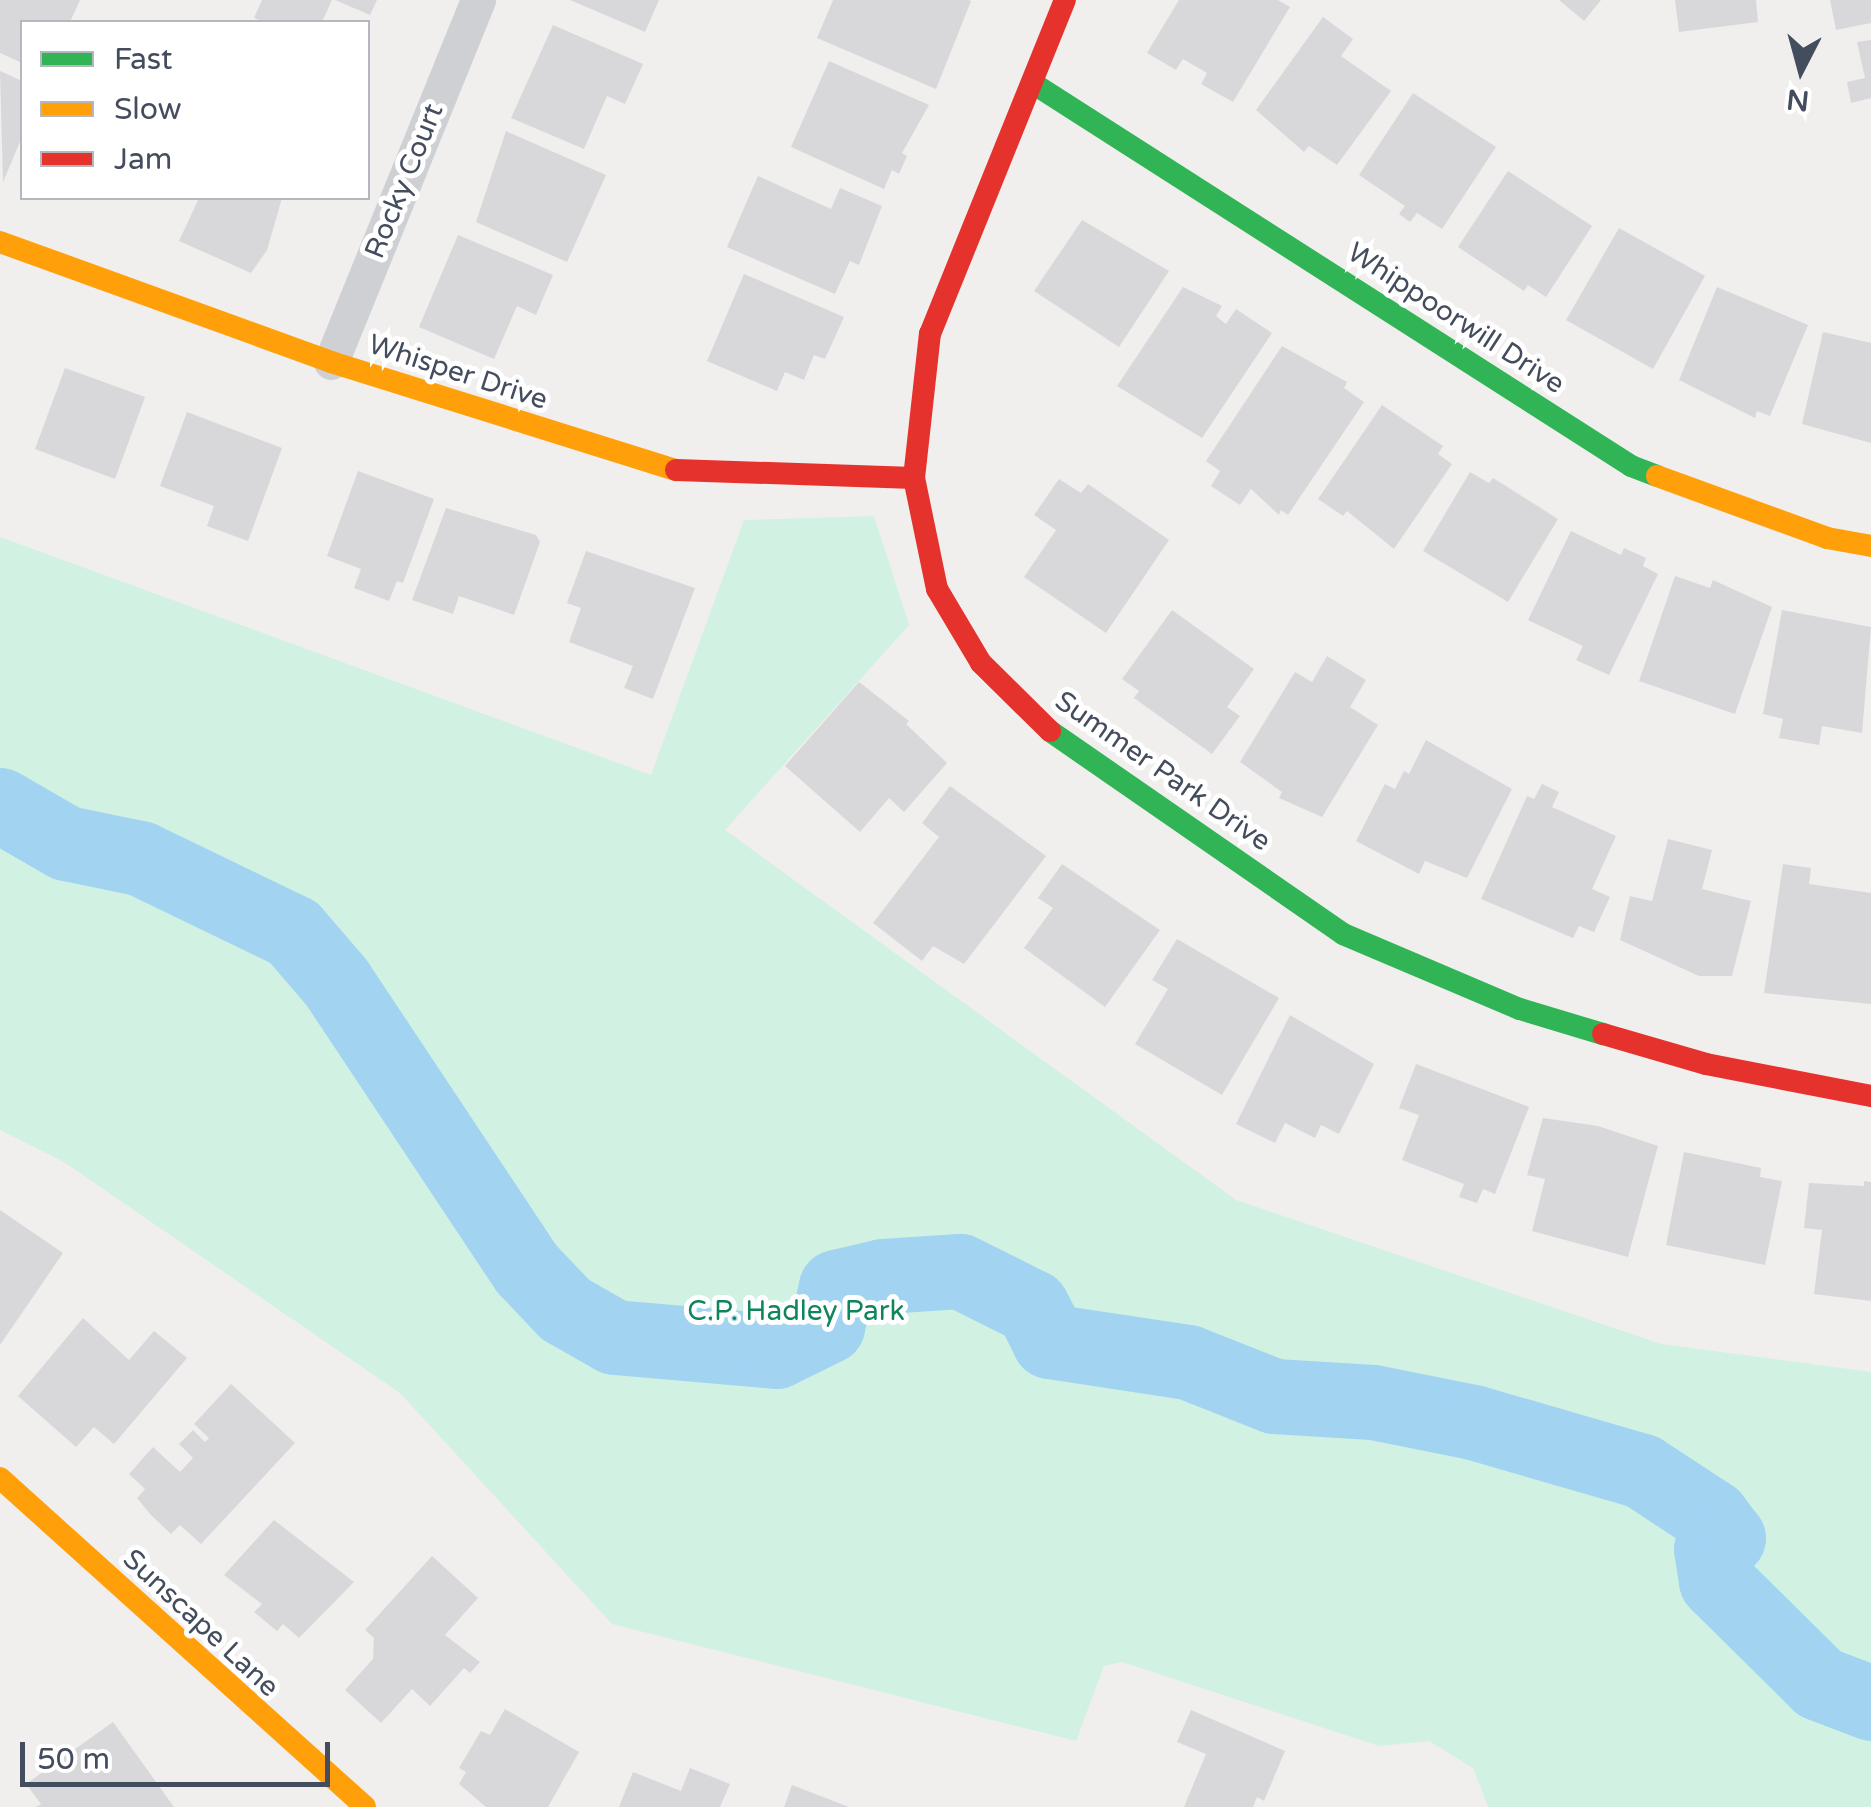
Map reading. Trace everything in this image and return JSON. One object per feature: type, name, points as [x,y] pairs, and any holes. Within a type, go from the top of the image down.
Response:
[{"type":"street","name":"Rocky Court","points":[[330,362],[478,0]]},
{"type":"street","name":"Summer Park Drive","points":[[1065,0],[930,334],[914,478],[937,589],[981,663],[1043,726],[1343,934],[1520,1009],[1706,1064],[1871,1096]]},
{"type":"street","name":"Whippoorwill Drive","points":[[1034,84],[1631,466],[1827,538],[1871,546]]},
{"type":"street","name":"Whisper Drive","points":[[0,242],[330,362],[663,470],[914,478]]},
{"type":"street","name":"Sunscape Lane","points":[[0,1478],[329,1781],[365,1807]]},
{"type":"green space","name":"C.P. Hadley Park","points":[[874,516],[909,625],[725,830],[1236,1200],[1661,1344],[1871,1372],[1871,1807],[1488,1807],[1473,1768],[1429,1741],[1379,1746],[1122,1662],[1104,1666],[1076,1741],[612,1624],[400,1393],[64,1162],[0,1130],[0,537],[651,775],[744,520]]},
{"type":"building","points":[[0,0],[80,0],[71,20],[20,20],[20,62],[0,53]]},
{"type":"building","points":[[262,0],[332,0],[323,20],[254,18]]},
{"type":"building","points":[[335,0],[377,0],[370,15]]},
{"type":"building","points":[[570,0],[659,0],[645,32]]},
{"type":"building","points":[[833,0],[971,1],[936,89],[817,38]]},
{"type":"building","points":[[1179,0],[1278,0],[1290,7],[1233,102],[1201,84],[1207,73],[1183,59],[1176,70],[1147,53]]},
{"type":"building","points":[[1559,0],[1601,0],[1584,21]]},
{"type":"building","points":[[1675,0],[1756,0],[1758,22],[1679,32]]},
{"type":"building","points":[[1830,0],[1871,0],[1871,23],[1836,30]]},
{"type":"building","points":[[1323,17],[1353,39],[1341,56],[1391,91],[1337,165],[1309,146],[1304,152],[1256,110]]},
{"type":"building","points":[[553,25],[643,64],[625,104],[607,96],[584,149],[511,118]]},
{"type":"building","points":[[1871,40],[1871,98],[1851,103],[1847,82],[1865,78],[1857,42]]},
{"type":"building","points":[[829,61],[929,105],[902,153],[907,156],[899,174],[892,170],[884,189],[791,147]]},
{"type":"building","points":[[0,71],[20,80],[20,142],[3,182]]},
{"type":"building","points":[[1413,93],[1496,147],[1442,229],[1417,213],[1410,222],[1399,214],[1405,206],[1359,175]]},
{"type":"building","points":[[506,131],[606,175],[567,262],[476,222]]},
{"type":"building","points":[[1508,171],[1592,226],[1546,297],[1528,285],[1524,291],[1458,247]]},
{"type":"building","points":[[758,176],[831,209],[840,188],[882,206],[859,265],[850,261],[835,294],[727,247]]},
{"type":"building","points":[[198,200],[281,200],[267,250],[251,273],[179,241]]},
{"type":"building","points":[[1082,220],[1169,271],[1119,347],[1034,291]]},
{"type":"building","points":[[1619,228],[1705,276],[1653,369],[1566,320]]},
{"type":"building","points":[[458,235],[553,275],[536,315],[517,306],[494,359],[419,327]]},
{"type":"building","points":[[744,274],[844,317],[825,359],[814,355],[804,380],[785,372],[777,391],[707,361]]},
{"type":"building","points":[[1183,287],[1222,306],[1216,316],[1226,324],[1236,309],[1272,333],[1202,438],[1117,386]]},
{"type":"building","points":[[1717,287],[1808,325],[1770,416],[1757,411],[1755,418],[1679,380]]},
{"type":"building","points":[[1823,332],[1871,343],[1871,443],[1802,424]]},
{"type":"building","points":[[1282,346],[1347,382],[1344,388],[1364,402],[1288,515],[1281,510],[1279,515],[1251,489],[1240,505],[1211,486],[1220,471],[1206,461]]},
{"type":"building","points":[[65,368],[145,397],[115,479],[35,449]]},
{"type":"building","points":[[1382,405],[1443,446],[1438,454],[1452,464],[1394,549],[1347,511],[1343,516],[1318,499]]},
{"type":"building","points":[[187,412],[282,448],[248,541],[207,526],[214,506],[160,486]]},
{"type":"building","points":[[358,471],[434,499],[403,583],[397,581],[389,601],[354,588],[361,569],[327,556]]},
{"type":"building","points":[[1470,472],[1489,483],[1493,478],[1558,519],[1508,602],[1423,551]]},
{"type":"building","points":[[1059,479],[1081,493],[1088,484],[1169,540],[1106,633],[1024,577],[1056,530],[1034,515]]},
{"type":"building","points":[[446,508],[536,535],[540,542],[514,615],[459,596],[453,614],[412,600]]},
{"type":"building","points":[[1571,531],[1621,555],[1624,548],[1646,558],[1643,566],[1658,574],[1609,675],[1576,660],[1583,646],[1528,620]]},
{"type":"building","points":[[586,551],[695,588],[653,699],[624,688],[633,666],[569,642],[581,608],[567,603]]},
{"type":"building","points":[[1675,576],[1710,588],[1713,580],[1772,607],[1735,714],[1639,681]]},
{"type":"building","points":[[1172,610],[1254,669],[1227,707],[1240,716],[1212,754],[1134,698],[1139,691],[1122,679]]},
{"type":"building","points":[[1782,610],[1871,627],[1862,733],[1822,726],[1819,745],[1779,738],[1783,719],[1763,714]]},
{"type":"building","points":[[1327,656],[1366,680],[1350,707],[1378,725],[1322,817],[1279,798],[1282,792],[1240,762],[1295,672],[1312,682]]},
{"type":"building","points":[[859,682],[909,721],[906,724],[947,763],[904,812],[889,798],[860,832],[785,766]]},
{"type":"building","points":[[1426,740],[1512,789],[1467,878],[1425,861],[1419,874],[1356,841],[1385,784],[1395,789],[1404,771],[1409,774]]},
{"type":"building","points":[[1542,784],[1559,792],[1552,807],[1616,836],[1592,889],[1610,897],[1594,932],[1579,926],[1573,938],[1481,899],[1527,796],[1534,799]]},
{"type":"building","points":[[950,786],[1046,856],[964,964],[933,946],[922,961],[873,923],[939,837],[922,823]]},
{"type":"building","points":[[1668,839],[1712,850],[1702,889],[1751,901],[1732,976],[1699,976],[1620,940],[1630,896],[1652,901]]},
{"type":"building","points":[[1062,864],[1160,930],[1105,1007],[1024,948],[1053,908],[1038,898]]},
{"type":"building","points":[[1783,864],[1811,868],[1809,884],[1871,893],[1871,1004],[1764,993]]},
{"type":"building","points":[[1177,939],[1279,998],[1222,1095],[1135,1044],[1168,989],[1152,980]]},
{"type":"building","points":[[1290,1015],[1374,1064],[1339,1134],[1321,1125],[1315,1138],[1285,1123],[1275,1143],[1236,1124]]},
{"type":"building","points":[[1416,1064],[1529,1107],[1495,1194],[1483,1189],[1477,1203],[1459,1197],[1464,1184],[1402,1160],[1419,1115],[1399,1108]]},
{"type":"building","points":[[1543,1118],[1598,1126],[1658,1146],[1628,1257],[1532,1231],[1545,1179],[1527,1175]]},
{"type":"building","points":[[1684,1152],[1761,1168],[1760,1177],[1782,1181],[1765,1265],[1666,1245]]},
{"type":"building","points":[[1864,1181],[1871,1182],[1871,1301],[1814,1294],[1822,1230],[1804,1228],[1809,1183],[1864,1186]]},
{"type":"building","points":[[0,1210],[63,1253],[0,1345]]},
{"type":"building","points":[[83,1318],[129,1360],[154,1331],[187,1358],[114,1444],[94,1427],[76,1447],[18,1396]]},
{"type":"building","points":[[231,1384],[295,1443],[201,1544],[180,1525],[171,1534],[151,1515],[137,1498],[145,1489],[129,1474],[153,1447],[180,1472],[193,1458],[179,1444],[193,1430],[205,1442],[209,1438],[194,1424]]},
{"type":"building","points":[[274,1520],[354,1582],[299,1638],[283,1624],[277,1631],[254,1612],[262,1604],[224,1575]]},
{"type":"building","points":[[432,1556],[478,1598],[445,1635],[480,1662],[470,1673],[464,1668],[430,1706],[412,1689],[381,1723],[345,1690],[373,1659],[374,1638],[365,1630]]},
{"type":"building","points":[[505,1709],[579,1752],[548,1807],[486,1807],[459,1784],[466,1772],[459,1768],[481,1731],[490,1735]]},
{"type":"building","points":[[1191,1710],[1285,1751],[1264,1801],[1257,1797],[1253,1807],[1184,1807],[1206,1754],[1177,1742]]},
{"type":"building","points":[[113,1722],[174,1807],[36,1807],[41,1804],[26,1784]]},
{"type":"building","points":[[690,1768],[730,1784],[720,1807],[619,1807],[633,1772],[681,1791]]},
{"type":"building","points":[[792,1785],[849,1807],[784,1807]]},
{"type":"waterway","points":[[0,805],[66,843],[140,858],[293,932],[336,982],[527,1269],[565,1309],[614,1337],[776,1351],[827,1326],[836,1287],[883,1276],[960,1271],[1032,1307],[1049,1341],[1188,1362],[1274,1396],[1373,1402],[1473,1422],[1642,1471],[1712,1517],[1728,1538],[1711,1549],[1716,1581],[1819,1683],[1871,1703]]},
{"type":"traffic: fast","points":[[1034,84],[1631,466],[1657,476]]},
{"type":"traffic: fast","points":[[1050,731],[1343,934],[1520,1009],[1603,1034]]},
{"type":"traffic: slow","points":[[0,242],[331,362],[676,470]]},
{"type":"traffic: slow","points":[[1657,476],[1827,538],[1871,546]]},
{"type":"traffic: slow","points":[[0,1478],[365,1807]]},
{"type":"traffic: jam","points":[[1050,731],[981,663],[937,589],[914,478],[930,334],[1065,0]]},
{"type":"traffic: jam","points":[[676,470],[914,478]]},
{"type":"traffic: jam","points":[[1603,1034],[1706,1064],[1871,1096]]}]
